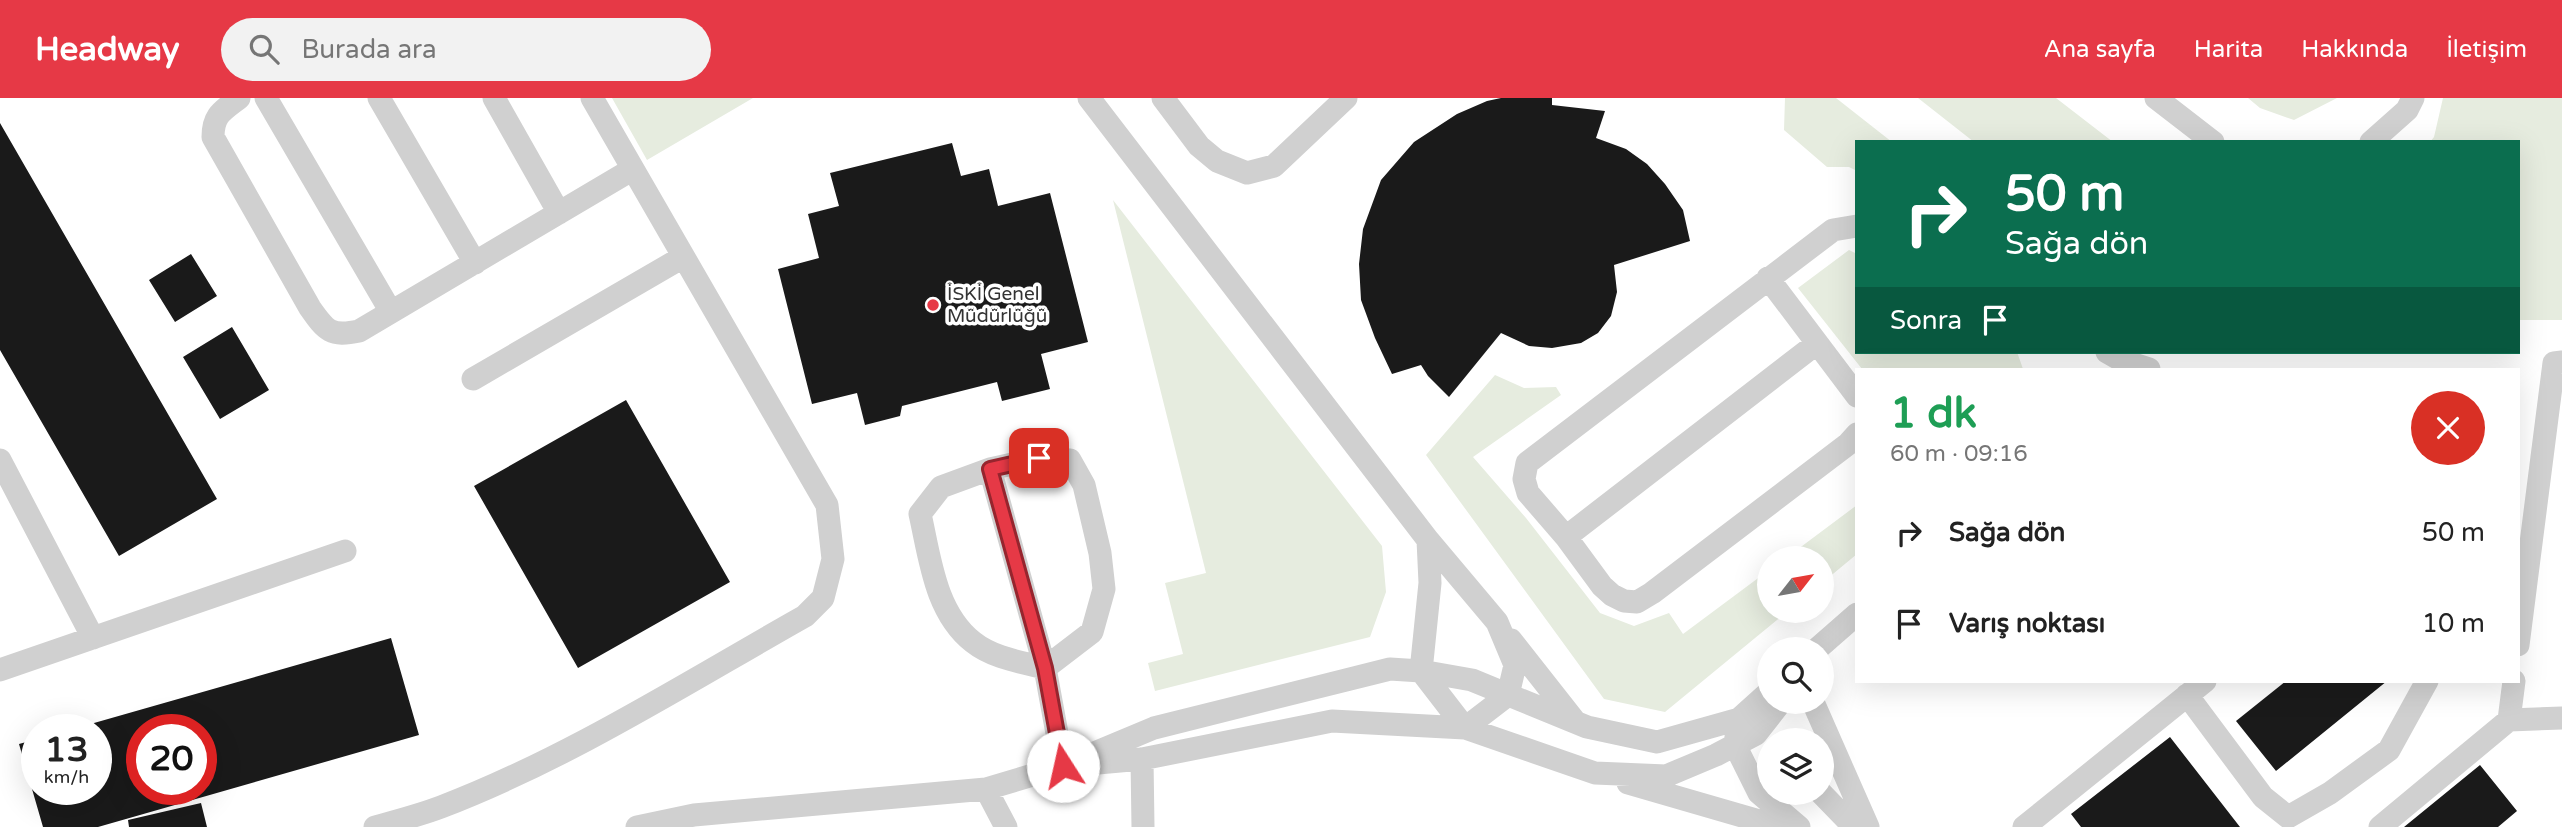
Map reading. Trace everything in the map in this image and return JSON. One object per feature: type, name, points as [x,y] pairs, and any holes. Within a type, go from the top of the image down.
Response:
[{"type":"lane","points":[[239,98],[213,122],[213,137],[320,323],[331,333],[359,331],[633,169]]},
{"type":"lane","points":[[266,98],[391,312]]},
{"type":"lane","points":[[379,98],[475,263]]},
{"type":"lane","points":[[494,98],[559,213]]},
{"type":"lane","points":[[375,827],[439,808],[511,778],[600,732],[805,616],[823,598],[833,559],[827,505],[592,98]]},
{"type":"lane","points":[[1089,98],[1428,540],[1576,723]]},
{"type":"lane","points":[[1163,98],[1199,146],[1217,161],[1247,173],[1274,166],[1346,98]]},
{"type":"lane","points":[[2156,98],[2210,140]]},
{"type":"lane","points":[[2373,140],[2407,110],[2413,98]]},
{"type":"lane","points":[[1855,226],[1833,230],[1768,278],[1527,463],[1524,479],[1528,493],[1566,537],[1602,586],[1624,601],[1637,602],[1653,593],[1855,436]]},
{"type":"lane","points":[[473,379],[683,257]]},
{"type":"lane","points":[[1768,278],[1855,393]]},
{"type":"lane","points":[[1566,537],[1816,344]]},
{"type":"lane","points":[[2118,358],[2146,368]]},
{"type":"lane","points":[[2520,629],[2554,363],[2562,362]]},
{"type":"lane","points":[[1039,458],[1070,460],[1084,485],[1100,553],[1104,589],[1092,632],[1045,668],[1007,659],[974,643],[948,614],[934,579],[920,514],[941,487],[990,469],[1039,458]]},
{"type":"lane","points":[[0,460],[93,638]]},
{"type":"lane","points":[[990,469],[1045,668],[1063,766]]},
{"type":"lane","points":[[1428,540],[1430,583],[1421,671],[1465,728]]},
{"type":"lane","points":[[0,670],[345,551]]},
{"type":"lane","points":[[1831,637],[1855,616]]},
{"type":"lane","points":[[1834,640],[1855,616]]},
{"type":"lane","points":[[1465,728],[1508,695],[1515,665],[1497,622]]},
{"type":"lane","points":[[637,827],[694,815],[986,789],[1063,766],[1154,728],[1390,669],[1421,671],[1472,680],[1576,723],[1657,742],[1755,733]]},
{"type":"lane","points":[[2024,827],[2202,683]]},
{"type":"lane","points":[[2187,695],[2263,797],[2288,817],[2330,793],[2389,750],[2426,683]]},
{"type":"lane","points":[[2509,720],[2514,683]]},
{"type":"lane","points":[[1755,733],[1761,714]]},
{"type":"lane","points":[[1595,773],[1666,776],[1735,745],[1755,733],[1771,714]]},
{"type":"lane","points":[[1818,714],[1868,827]]},
{"type":"lane","points":[[2379,827],[2509,720],[2562,718]]},
{"type":"lane","points":[[1063,766],[1142,759],[1332,721],[1465,728],[1595,773],[1780,827]]},
{"type":"lane","points":[[1735,745],[1759,793],[1799,827]]},
{"type":"lane","points":[[1142,759],[1143,827]]},
{"type":"lane","points":[[986,789],[1006,827]]},
{"type":"lane","points":[[1833,805],[1854,827]]},
{"type":"shaded area","points":[[612,98],[753,98],[647,160]]},
{"type":"shaded area","points":[[1785,98],[1836,98],[1889,140],[1855,140],[1855,170],[1849,167],[1827,167],[1784,130]]},
{"type":"shaded area","points":[[1918,98],[2056,98],[2110,140],[1971,140]]},
{"type":"shaded area","points":[[2248,98],[2337,98],[2294,120],[2260,108]]},
{"type":"shaded area","points":[[2443,98],[2562,98],[2562,320],[2520,320],[2520,140],[2432,140]]},
{"type":"shaded area","points":[[1113,200],[1382,546],[1386,592],[1370,637],[1155,691],[1148,663],[1183,654],[1165,583],[1206,573]]},
{"type":"shaded area","points":[[1849,250],[1855,253],[1855,354],[2018,354],[2023,368],[1861,368],[1798,288]]},
{"type":"shaded area","points":[[1495,375],[1524,388],[1556,387],[1561,395],[1473,457],[1526,518],[1600,613],[1634,626],[1669,613],[1683,634],[1757,579],[1757,623],[1773,623],[1665,712],[1604,699],[1426,455]]},
{"type":"shaded area","points":[[1855,506],[1855,556],[1834,573],[1834,546],[1802,546]]},
{"type":"building","points":[[1501,98],[1552,98],[1552,105],[1605,111],[1596,138],[1626,149],[1647,164],[1683,210],[1690,241],[1614,265],[1617,292],[1611,316],[1598,333],[1581,343],[1552,348],[1529,346],[1501,333],[1449,397],[1421,365],[1392,374],[1361,300],[1359,264],[1363,229],[1381,180],[1414,142],[1457,114]]},
{"type":"building","points":[[0,123],[217,499],[119,556],[0,350]]},
{"type":"building","name":"İSKİ Genel Müdürlüğü","points":[[952,143],[961,176],[989,169],[998,206],[1050,193],[1088,342],[1041,354],[1050,389],[1002,401],[997,382],[902,406],[900,416],[865,425],[857,393],[812,404],[778,269],[819,258],[808,214],[839,206],[830,173]]},
{"type":"building","points":[[191,254],[217,296],[175,322],[149,280]]},
{"type":"building","points":[[232,327],[269,390],[220,419],[183,357]]},
{"type":"building","points":[[626,400],[730,582],[578,668],[474,486]]},
{"type":"building","points":[[391,638],[419,735],[217,793],[217,714],[126,714],[126,805],[175,805],[98,827],[43,827],[37,805],[112,805],[112,718]]},
{"type":"building","points":[[2284,683],[2385,683],[2276,771],[2236,721]]},
{"type":"building","points":[[2170,737],[2240,827],[2081,827],[2071,814]]},
{"type":"building","points":[[2480,765],[2517,811],[2498,827],[2404,827]]},
{"type":"building","points":[[202,805],[207,827],[129,827],[128,820]]},
{"type":"place","name":"İSKİ Genel Müdürlüğü","points":[[933,305]]},
{"type":"route","points":[[1039,458],[990,469],[1045,668],[1063,766]]}]
